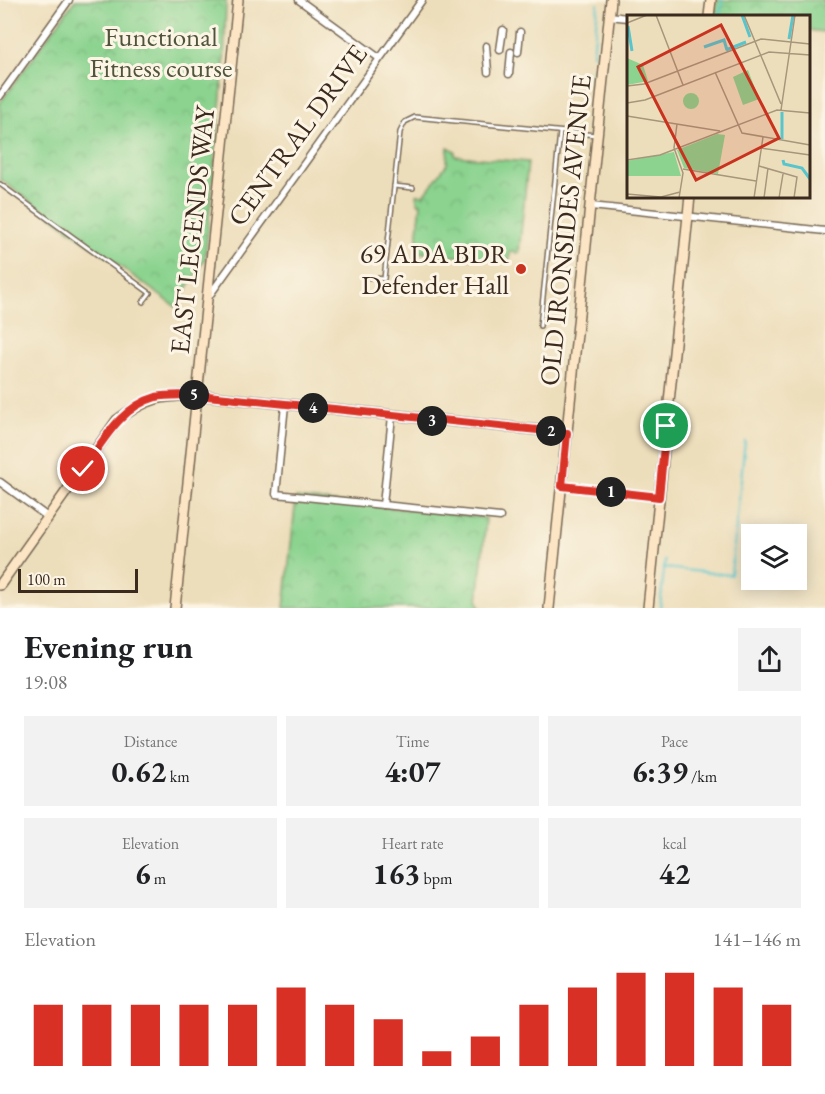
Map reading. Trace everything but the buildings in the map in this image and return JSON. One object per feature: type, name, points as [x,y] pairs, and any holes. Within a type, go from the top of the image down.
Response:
[{"type":"street","points":[[0,96],[69,0]]},
{"type":"street","name":"EAST LEGENDS WAY","points":[[176,608],[237,0]]},
{"type":"street","points":[[299,0],[379,58]]},
{"type":"street","name":"CENTRAL DRIVE","points":[[209,296],[422,0]]},
{"type":"street","name":"OLD IRONSIDES AVENUE","points":[[549,608],[611,0]]},
{"type":"street","points":[[709,15],[711,0]]},
{"type":"street","points":[[609,15],[627,18]]},
{"type":"street","points":[[500,50],[503,30]]},
{"type":"street","points":[[509,74],[520,32]]},
{"type":"street","points":[[486,46],[488,72]]},
{"type":"street","points":[[648,608],[690,198]]},
{"type":"street","points":[[591,206],[825,231]]},
{"type":"street","points":[[0,585],[50,518],[117,420],[156,397],[198,395],[567,433]]},
{"type":"street","points":[[285,405],[276,494],[500,517]]},
{"type":"street","points":[[383,505],[392,416]]},
{"type":"street","points":[[0,482],[50,518]]},
{"type":"street","points":[[562,486],[659,497]]},
{"type":"lane","points":[[366,277],[384,279],[400,132],[405,122],[416,117],[598,135]]},
{"type":"lane","points":[[540,326],[560,132]]},
{"type":"lane","points":[[0,184],[150,293],[143,302]]},
{"type":"lane","points":[[394,186],[413,188]]},
{"type":"green space","name":"Functional Fitness course","points":[[75,0],[226,0],[224,66],[205,259],[176,307],[0,179],[0,103]]},
{"type":"green space","points":[[717,0],[825,0],[825,29],[823,32],[810,30],[810,15],[715,15]]},
{"type":"green space","points":[[448,147],[455,151],[455,156],[528,162],[519,253],[510,252],[509,262],[416,252],[421,203],[418,203],[416,194],[424,195],[447,164]]},
{"type":"green space","points":[[296,498],[486,518],[478,601],[481,608],[284,608]]},
{"type":"waterway","points":[[720,15],[722,0]]},
{"type":"waterway","points":[[593,55],[598,4]]},
{"type":"waterway","points":[[591,80],[593,67]]},
{"type":"waterway","points":[[664,568],[731,575],[745,441]]},
{"type":"waterway","points":[[11,583],[51,529]]},
{"type":"waterway","points":[[660,608],[665,560]]},
{"type":"place","name":"69 ADA BDR Defender Hall","points":[[521,269]]},
{"type":"route","points":[[83,469],[117,420],[134,408],[156,397],[198,395],[567,433],[562,486],[659,497],[666,426]]}]
